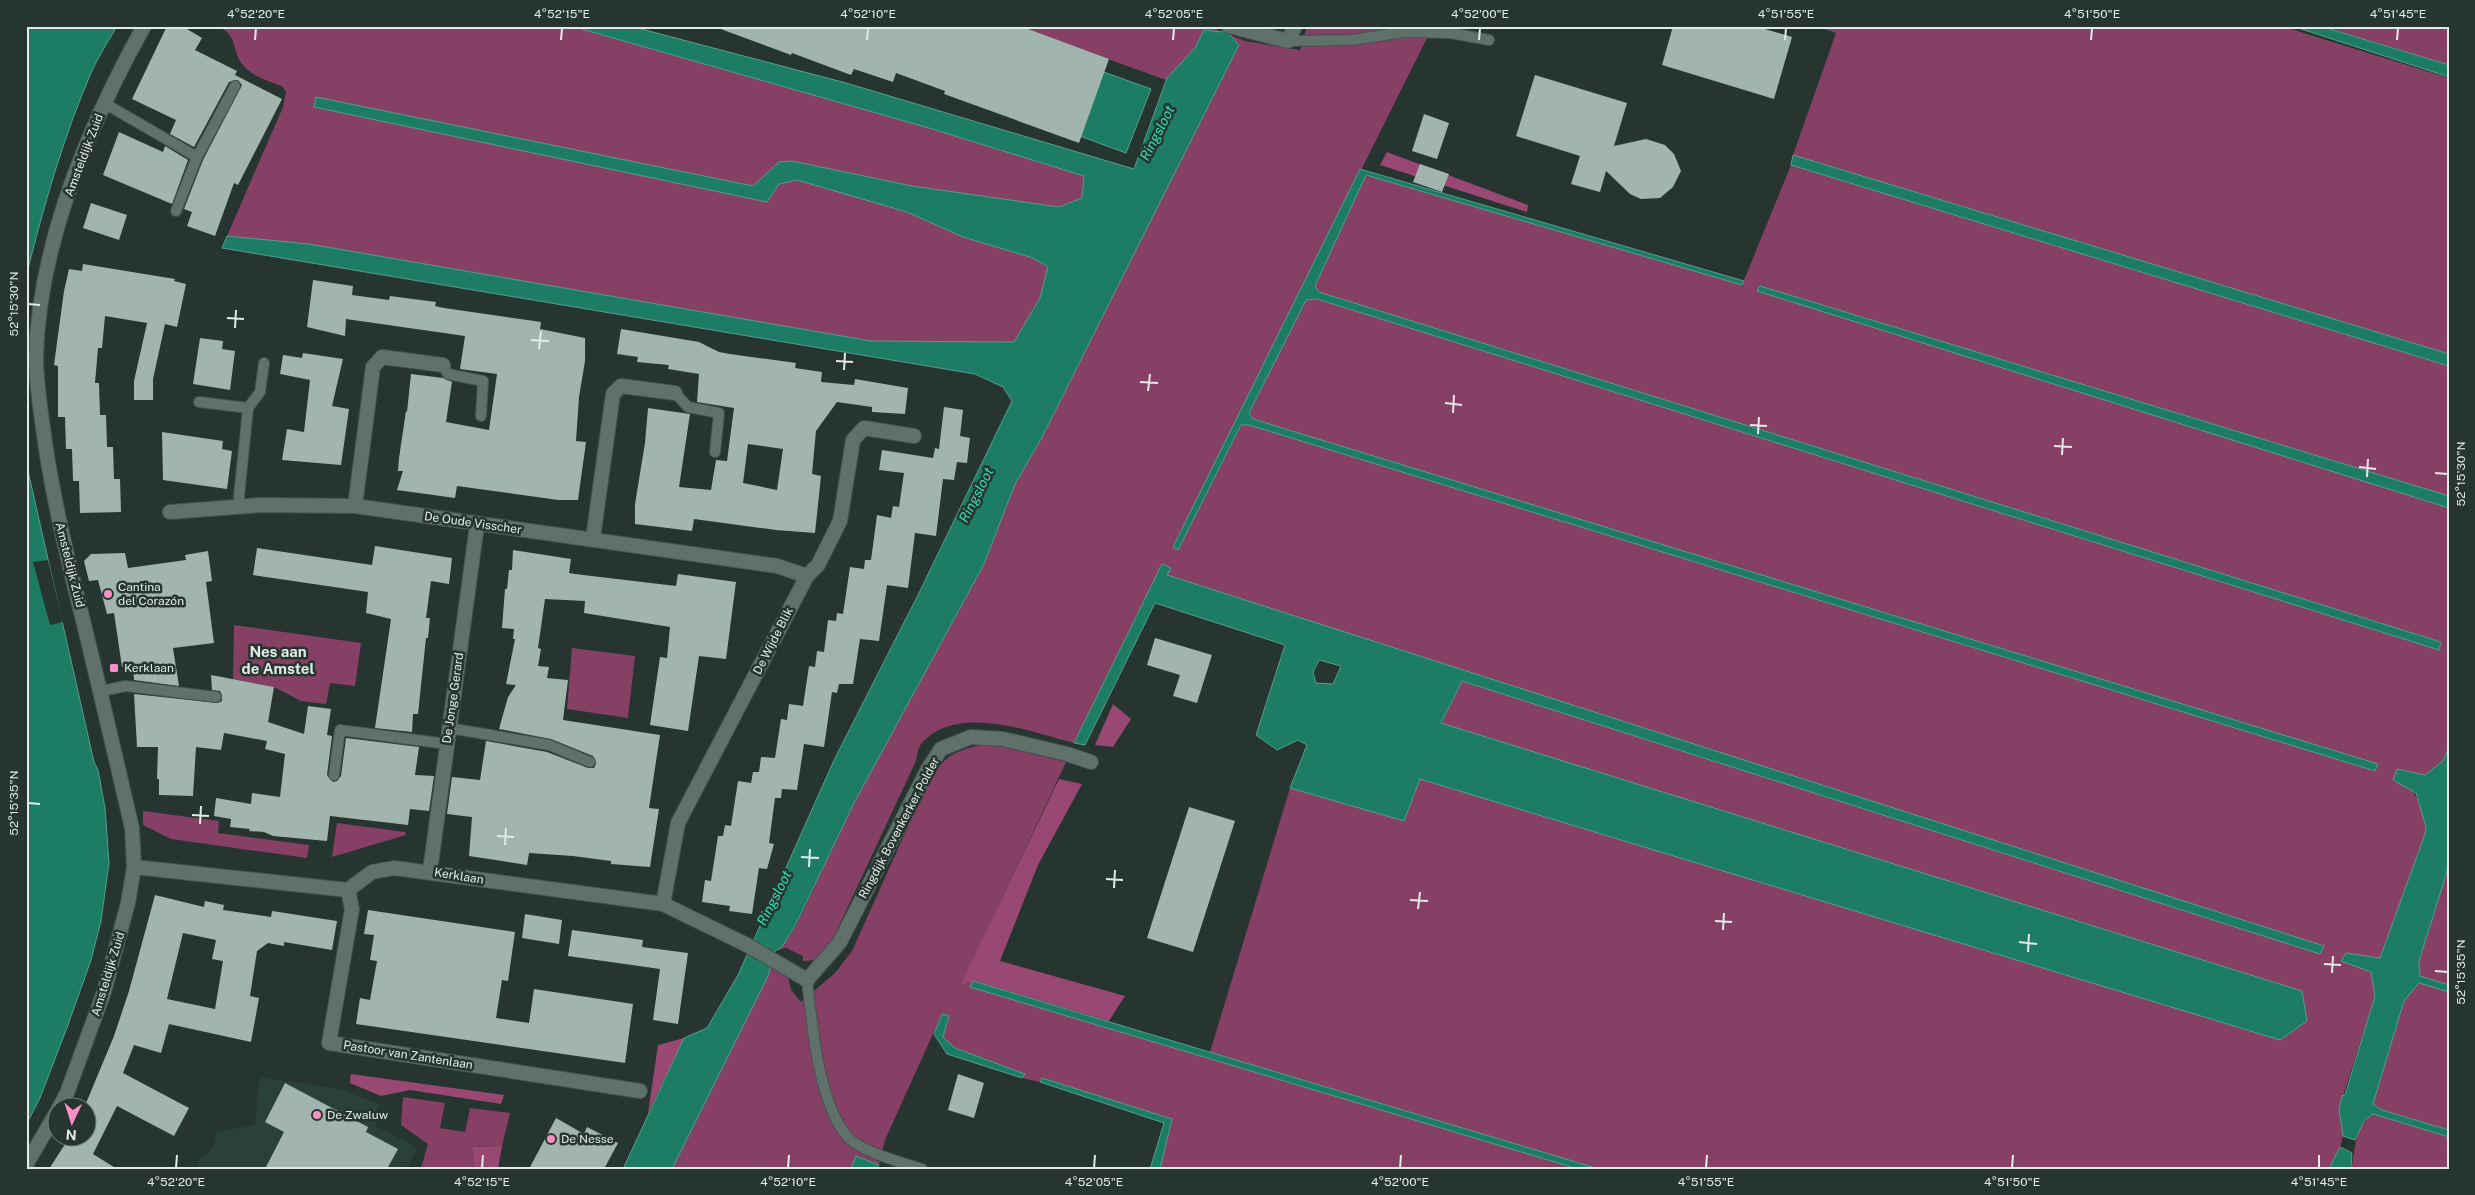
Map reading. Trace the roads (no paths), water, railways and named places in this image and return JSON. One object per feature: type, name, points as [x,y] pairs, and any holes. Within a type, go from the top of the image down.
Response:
[{"type":"street","name":"Amsteldijk Zuid","points":[[64,1098],[104,992],[128,904],[134,867],[132,828],[48,470],[36,356],[43,292],[51,253],[90,134],[144,26]]},
{"type":"street","points":[[1232,27],[1288,41],[1295,26]]},
{"type":"street","points":[[354,506],[373,367],[382,357],[443,365]]},
{"type":"street","points":[[593,538],[613,394],[622,386],[675,393]]},
{"type":"street","name":"De Wijde Blik","points":[[663,904],[678,823],[807,576],[818,564],[840,521],[852,440],[864,428],[914,436]]},
{"type":"street","name":"De Oude Visscher","points":[[170,512],[238,507],[354,506],[477,525],[593,538],[777,566],[807,576]]},
{"type":"street","name":"De Jonge Gerard","points":[[430,871],[477,525]]},
{"type":"street","name":"Ringdijk Bovenkerker Polder","points":[[807,980],[840,942],[928,769],[941,749],[971,737],[1003,739],[1067,754],[1091,762]]},
{"type":"street","points":[[134,867],[348,890]]},
{"type":"street","name":"Kerklaan","points":[[348,890],[372,872],[394,868],[430,871],[663,904],[747,945],[807,980]]},
{"type":"street","name":"Pastoor van Zantenlaan","points":[[348,890],[352,909],[329,1043],[640,1091]]},
{"type":"street","name":"Amsteldijk Zuid","points":[[26,1165],[48,1126]]},
{"type":"lane","points":[[1288,41],[1351,40],[1405,32],[1450,33],[1489,40]]},
{"type":"lane","points":[[176,211],[197,157],[235,86]]},
{"type":"lane","points":[[104,103],[197,157]]},
{"type":"lane","points":[[238,507],[248,408],[260,392],[264,363]]},
{"type":"lane","points":[[443,365],[448,374],[483,381],[481,416]]},
{"type":"lane","points":[[675,393],[688,408],[719,413],[715,452]]},
{"type":"lane","points":[[199,402],[248,408]]},
{"type":"lane","points":[[101,691],[126,686],[216,697]]},
{"type":"lane","points":[[449,728],[548,745],[590,762]]},
{"type":"lane","points":[[334,775],[340,730],[447,744]]},
{"type":"lane","points":[[807,980],[815,1051],[831,1106],[846,1136],[877,1154],[922,1169]]},
{"type":"water","points":[[26,26],[117,26],[94,67],[71,123],[47,199],[26,277]]},
{"type":"water","name":"Ringsloot","points":[[571,26],[630,26],[846,83],[1134,169],[1167,78],[1195,48],[1204,30],[1222,32],[1224,26],[1234,26],[1230,35],[1239,45],[1041,439],[1015,484],[984,564],[854,803],[796,924],[782,947],[775,951],[768,976],[672,1169],[623,1169],[684,1038],[707,1028],[738,975],[835,758],[918,595],[1012,401],[1003,387],[975,374],[222,248],[227,236],[309,244],[871,341],[1014,342],[1040,298],[1048,267],[1033,258],[963,237],[907,212],[797,180],[779,184],[767,202],[314,107],[316,97],[753,186],[779,162],[792,161],[912,186],[1059,207],[1082,198],[1084,176],[929,128]]},
{"type":"water","points":[[2292,26],[2320,26],[2449,65],[2449,77]]},
{"type":"water","points":[[1101,71],[1151,89],[1126,153],[1077,135]]},
{"type":"water","points":[[1793,155],[2449,354],[2449,366],[1791,165]]},
{"type":"water","points":[[1360,169],[1744,281],[1742,285],[1366,175],[1315,286],[1319,292],[2441,642],[2439,650],[1317,299],[1306,300],[1249,413],[1253,419],[2378,764],[2375,771],[1249,425],[1241,425],[1178,550],[1173,547]]},
{"type":"water","points":[[1760,286],[2449,496],[2449,508],[1757,291]]},
{"type":"water","points":[[26,462],[94,762],[98,770],[105,808],[109,863],[101,921],[91,960],[40,1098],[26,1125]]},
{"type":"water","points":[[1162,564],[1171,568],[1167,575],[2324,946],[2320,954],[1462,681],[1441,723],[2302,991],[2307,1021],[2280,1040],[1420,779],[1404,821],[1290,788],[1307,745],[1298,740],[1277,750],[1256,735],[1285,645],[1155,603],[1085,745],[1074,743]],"holes":[[[1319,660],[1341,666],[1333,684],[1316,683],[1313,672]]]},
{"type":"water","points":[[2449,747],[2449,857],[2446,875],[2419,961],[2420,976],[2449,985],[2449,992],[2419,983],[2404,1001],[2373,1104],[2382,1110],[2449,1130],[2449,1137],[2373,1114],[2364,1121],[2355,1140],[2343,1136],[2339,1109],[2375,996],[2371,972],[2341,961],[2346,953],[2380,958],[2425,834],[2426,827],[2416,793],[2393,780],[2397,769],[2425,775],[2443,761]]},
{"type":"water","points":[[973,981],[1599,1169],[1578,1169],[970,987]]},
{"type":"water","points":[[942,1014],[949,1016],[943,1037],[955,1048],[1025,1074],[1022,1078],[947,1054],[934,1034]]},
{"type":"water","points":[[1042,1078],[1172,1119],[1160,1169],[1150,1169],[1164,1123],[1040,1082]]},
{"type":"water","points":[[2340,1147],[2352,1153],[2351,1169],[2329,1169]]},
{"type":"water","points":[[856,1156],[879,1165],[877,1169],[851,1169]]},
{"type":"place","name":"Cantina del Corazón","points":[[108,594]]},
{"type":"place","name":"Kerklaan","points":[[114,668]]},
{"type":"place","name":"De Zwaluw","points":[[317,1115]]},
{"type":"place","name":"De Nesse","points":[[551,1139]]},
{"type":"district","name":"Nes aan de Amstel","points":[[278,660]]}]
